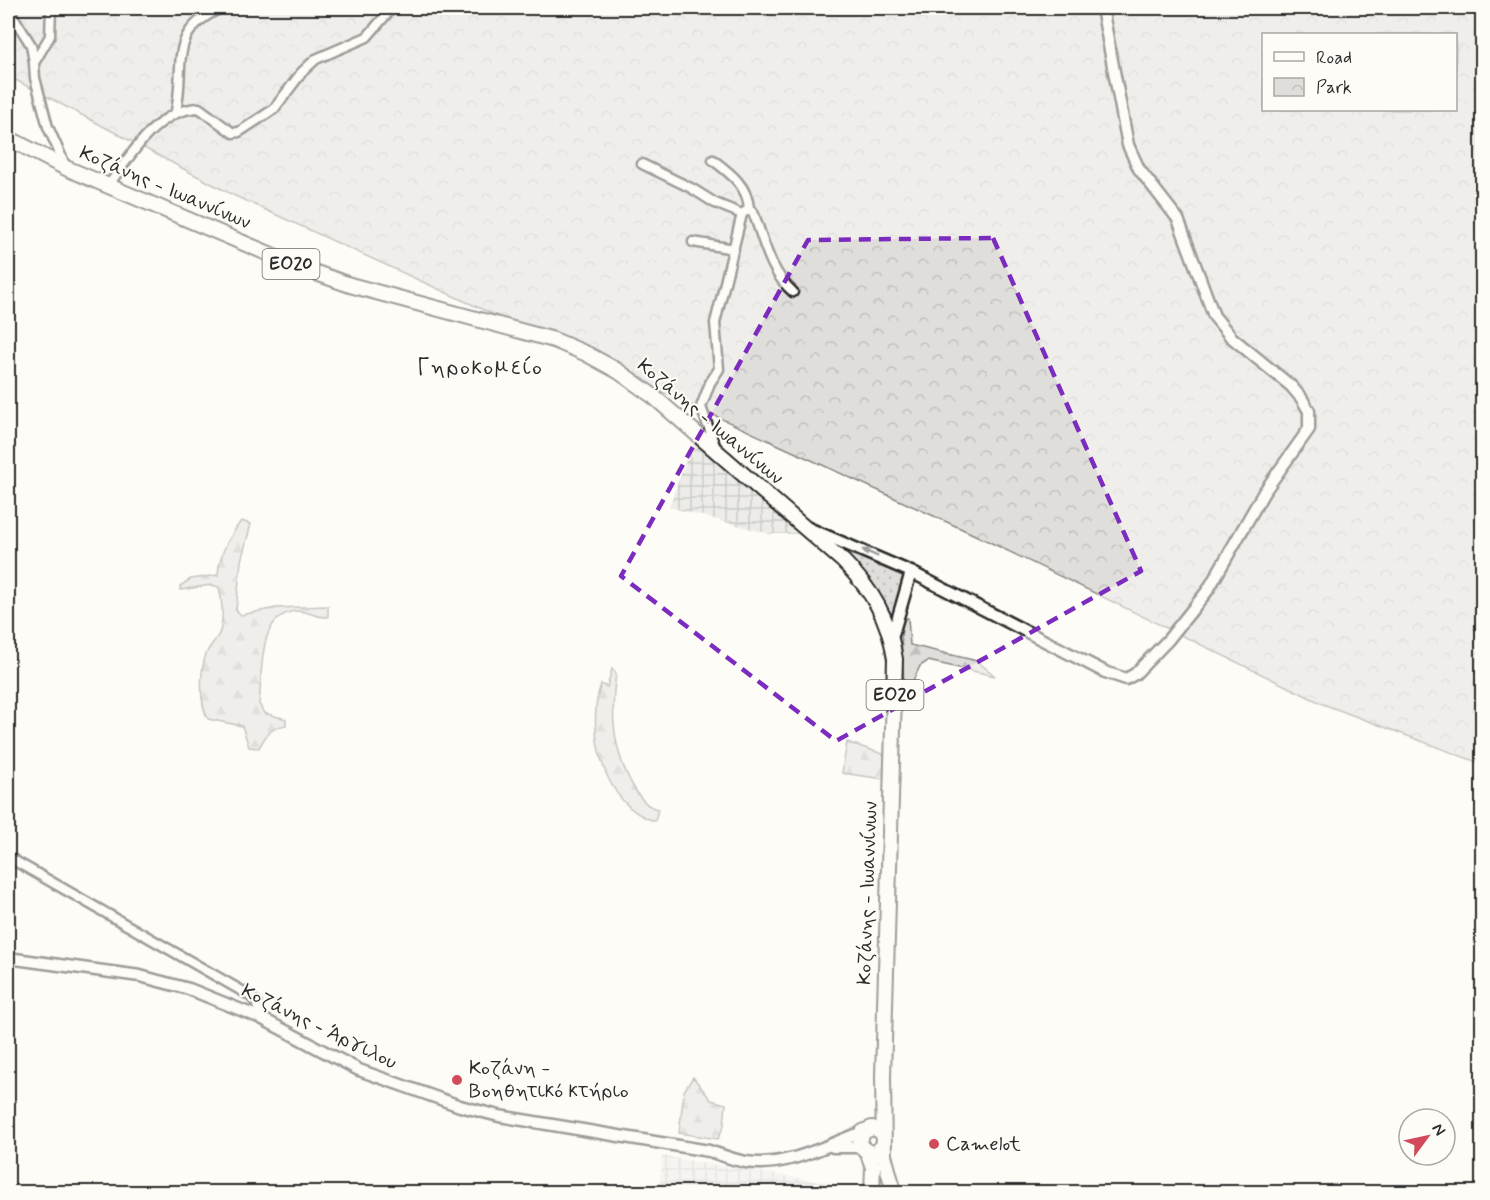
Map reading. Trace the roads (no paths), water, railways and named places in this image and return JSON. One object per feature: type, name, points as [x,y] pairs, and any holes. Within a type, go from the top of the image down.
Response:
[{"type":"main road","name":"Κοζάνης - Ιωαννίνων","points":[[8,138],[66,168],[304,269],[350,285],[571,347],[637,383],[801,525],[866,585],[885,617],[892,638],[895,701],[883,1076],[883,1140],[886,1169],[894,1192]]},
{"type":"main road","name":"Κοζάνης - Ιωαννίνων","points":[[865,1131],[876,1114],[883,1076]]},
{"type":"main road","points":[[865,1131],[876,1129],[883,1140],[877,1152],[865,1149]]},
{"type":"main road","name":"ΕΟ20","points":[[865,1131],[860,1138],[873,1167],[872,1192]]},
{"type":"street","points":[[8,8],[31,45],[42,110],[66,168]]},
{"type":"street","points":[[34,63],[50,36],[51,8]]},
{"type":"street","points":[[176,111],[180,95],[178,64],[187,35],[196,21],[221,8]]},
{"type":"street","points":[[108,186],[150,133],[176,111],[199,108],[233,134],[239,132],[274,109],[302,72],[316,59],[367,37],[392,8]]},
{"type":"street","points":[[801,525],[911,572],[1105,672],[1121,679],[1130,678],[1173,633],[1208,590],[1264,492],[1309,429],[1309,411],[1291,386],[1237,343],[1218,322],[1178,219],[1133,159],[1128,145],[1102,8]]},
{"type":"street","points":[[713,160],[735,178],[747,195],[746,212],[715,323],[719,369],[710,383],[701,407],[718,454]]},
{"type":"street","points":[[642,164],[746,212],[753,212],[774,268],[792,292]]},
{"type":"street","points":[[693,242],[734,249]]},
{"type":"street","points":[[892,638],[911,572]]},
{"type":"street","points":[[8,857],[249,995],[256,1002],[261,1018]]},
{"type":"street","name":"Κοζάνης - Άργιλου","points":[[8,958],[169,982],[261,1018],[333,1058],[381,1080],[499,1116],[702,1150],[750,1162],[778,1162],[824,1148]]},
{"type":"street","points":[[824,1148],[865,1131]]},
{"type":"street","points":[[824,1148],[865,1149]]},
{"type":"place","name":"Κοζάνη - Βοηθητικό κτήριο","points":[[457,1080]]},
{"type":"place","name":"Camelot","points":[[934,1144]]},
{"type":"district","name":"Γηροκομείο","points":[[480,368]]}]
